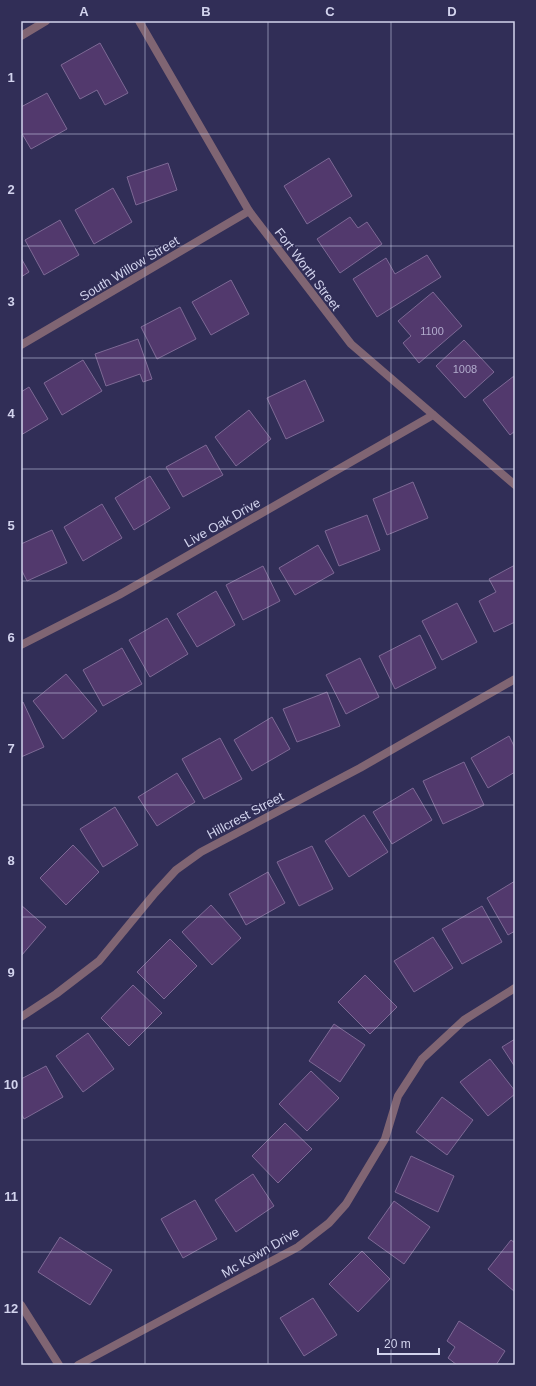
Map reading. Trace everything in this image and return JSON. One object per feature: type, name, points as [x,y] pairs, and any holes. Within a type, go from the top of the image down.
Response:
[{"type":"street","points":[[21,36],[46,21]]},
{"type":"street","name":"Fort Worth Street","points":[[139,21],[249,211],[351,344],[515,485]]},
{"type":"street","name":"South Willow Street","points":[[21,345],[249,211]]},
{"type":"street","name":"Live Oak Drive","points":[[21,645],[119,595],[433,415]]},
{"type":"street","name":"Hillcrest Street","points":[[21,1017],[56,994],[99,961],[176,870],[201,852],[360,768],[515,679]]},
{"type":"street","name":"Mc Kown Drive","points":[[78,1365],[298,1247],[330,1223],[346,1204],[385,1139],[398,1096],[422,1059],[464,1020],[515,988]]},
{"type":"street","points":[[21,1305],[59,1365]]},
{"type":"building","points":[[100,43],[128,93],[105,105],[97,90],[80,99],[61,65]]},
{"type":"building","points":[[47,93],[67,129],[31,149],[21,132],[21,107]]},
{"type":"building","points":[[329,158],[352,196],[307,224],[284,186]]},
{"type":"building","points":[[168,163],[177,190],[136,205],[127,177]]},
{"type":"building","points":[[113,188],[132,222],[94,244],[75,210]]},
{"type":"building","points":[[350,217],[358,228],[367,222],[382,244],[340,273],[317,239]]},
{"type":"building","points":[[60,220],[79,255],[44,275],[25,240]]},
{"type":"building","points":[[427,255],[441,277],[377,317],[353,279],[386,258],[395,274]]},
{"type":"building","points":[[21,258],[29,272],[21,277]]},
{"type":"building","points":[[231,280],[249,314],[211,335],[192,302]]},
{"type":"building","points":[[433,292],[462,326],[419,363],[403,343],[411,336],[398,321]]},
{"type":"building","points":[[180,307],[196,339],[157,359],[141,327]]},
{"type":"building","points":[[138,339],[152,379],[143,382],[140,374],[106,386],[95,354]]},
{"type":"building","points":[[464,340],[494,372],[465,398],[436,366]]},
{"type":"building","points":[[83,360],[102,391],[62,415],[44,383]]},
{"type":"building","points":[[514,376],[515,431],[510,435],[483,400]]},
{"type":"building","points":[[305,380],[324,421],[286,439],[267,398]]},
{"type":"building","points":[[29,387],[48,419],[21,435],[21,392]]},
{"type":"building","points":[[249,410],[271,439],[236,466],[215,437]]},
{"type":"building","points":[[206,445],[223,475],[183,497],[166,467]]},
{"type":"building","points":[[150,476],[170,508],[134,530],[115,498]]},
{"type":"building","points":[[413,482],[428,518],[387,535],[373,499]]},
{"type":"building","points":[[102,504],[122,538],[83,561],[64,527]]},
{"type":"building","points":[[367,515],[380,550],[339,566],[325,531]]},
{"type":"building","points":[[52,530],[67,563],[27,581],[21,569],[21,544]]},
{"type":"building","points":[[318,545],[334,573],[295,595],[279,568]]},
{"type":"building","points":[[515,565],[515,622],[494,632],[479,601],[496,592],[489,579]]},
{"type":"building","points":[[263,566],[280,601],[243,620],[226,585]]},
{"type":"building","points":[[216,591],[235,625],[197,647],[177,614]]},
{"type":"building","points":[[457,603],[477,642],[442,660],[422,621]]},
{"type":"building","points":[[167,618],[188,654],[150,677],[129,640]]},
{"type":"building","points":[[420,635],[436,668],[395,689],[379,656]]},
{"type":"building","points":[[122,648],[142,684],[103,706],[83,670]]},
{"type":"building","points":[[360,658],[379,697],[346,714],[326,675]]},
{"type":"building","points":[[66,674],[97,711],[63,739],[33,701]]},
{"type":"building","points":[[327,692],[340,726],[297,742],[283,709]]},
{"type":"building","points":[[23,702],[44,747],[21,757],[21,703]]},
{"type":"building","points":[[272,717],[290,749],[252,771],[234,740]]},
{"type":"building","points":[[509,736],[515,748],[515,772],[488,788],[471,758]]},
{"type":"building","points":[[220,738],[242,779],[204,799],[182,759]]},
{"type":"building","points":[[464,762],[484,805],[443,824],[423,781]]},
{"type":"building","points":[[177,773],[195,802],[157,826],[138,797]]},
{"type":"building","points":[[413,788],[432,820],[392,844],[373,812]]},
{"type":"building","points":[[115,807],[138,845],[103,867],[80,829]]},
{"type":"building","points":[[364,815],[388,852],[349,877],[325,841]]},
{"type":"building","points":[[73,845],[99,872],[66,905],[40,878]]},
{"type":"building","points":[[312,846],[333,889],[299,906],[277,862]]},
{"type":"building","points":[[268,872],[285,903],[246,925],[229,894]]},
{"type":"building","points":[[515,881],[515,931],[508,935],[487,898]]},
{"type":"building","points":[[21,905],[46,927],[21,956]]},
{"type":"building","points":[[211,905],[241,938],[212,965],[182,932]]},
{"type":"building","points":[[482,906],[502,942],[462,964],[442,929]]},
{"type":"building","points":[[433,937],[453,968],[414,992],[394,961]]},
{"type":"building","points":[[170,939],[197,966],[164,999],[137,972]]},
{"type":"building","points":[[365,975],[397,1007],[370,1034],[338,1002]]},
{"type":"building","points":[[133,985],[162,1013],[129,1046],[101,1018]]},
{"type":"building","points":[[334,1024],[365,1045],[340,1082],[309,1061]]},
{"type":"building","points":[[88,1033],[114,1069],[83,1092],[56,1056]]},
{"type":"building","points":[[515,1039],[515,1067],[502,1047]]},
{"type":"building","points":[[490,1059],[515,1091],[515,1094],[488,1116],[460,1082]]},
{"type":"building","points":[[46,1066],[63,1097],[24,1119],[21,1113],[21,1079]]},
{"type":"building","points":[[311,1071],[339,1098],[307,1131],[279,1104]]},
{"type":"building","points":[[442,1097],[473,1120],[447,1155],[416,1132]]},
{"type":"building","points":[[285,1123],[312,1149],[278,1183],[252,1156]]},
{"type":"building","points":[[411,1156],[454,1176],[438,1212],[395,1192]]},
{"type":"building","points":[[253,1174],[274,1206],[236,1232],[215,1200]]},
{"type":"building","points":[[195,1200],[217,1239],[183,1258],[161,1219]]},
{"type":"building","points":[[394,1201],[430,1227],[404,1264],[368,1238]]},
{"type":"building","points":[[60,1237],[112,1270],[90,1305],[38,1272]]},
{"type":"building","points":[[511,1240],[515,1243],[515,1292],[488,1269]]},
{"type":"building","points":[[362,1251],[390,1279],[358,1312],[329,1284]]},
{"type":"building","points":[[313,1298],[337,1335],[304,1356],[280,1318]]},
{"type":"building","points":[[459,1321],[505,1351],[496,1365],[457,1365],[448,1358],[455,1347],[447,1341]]}]
